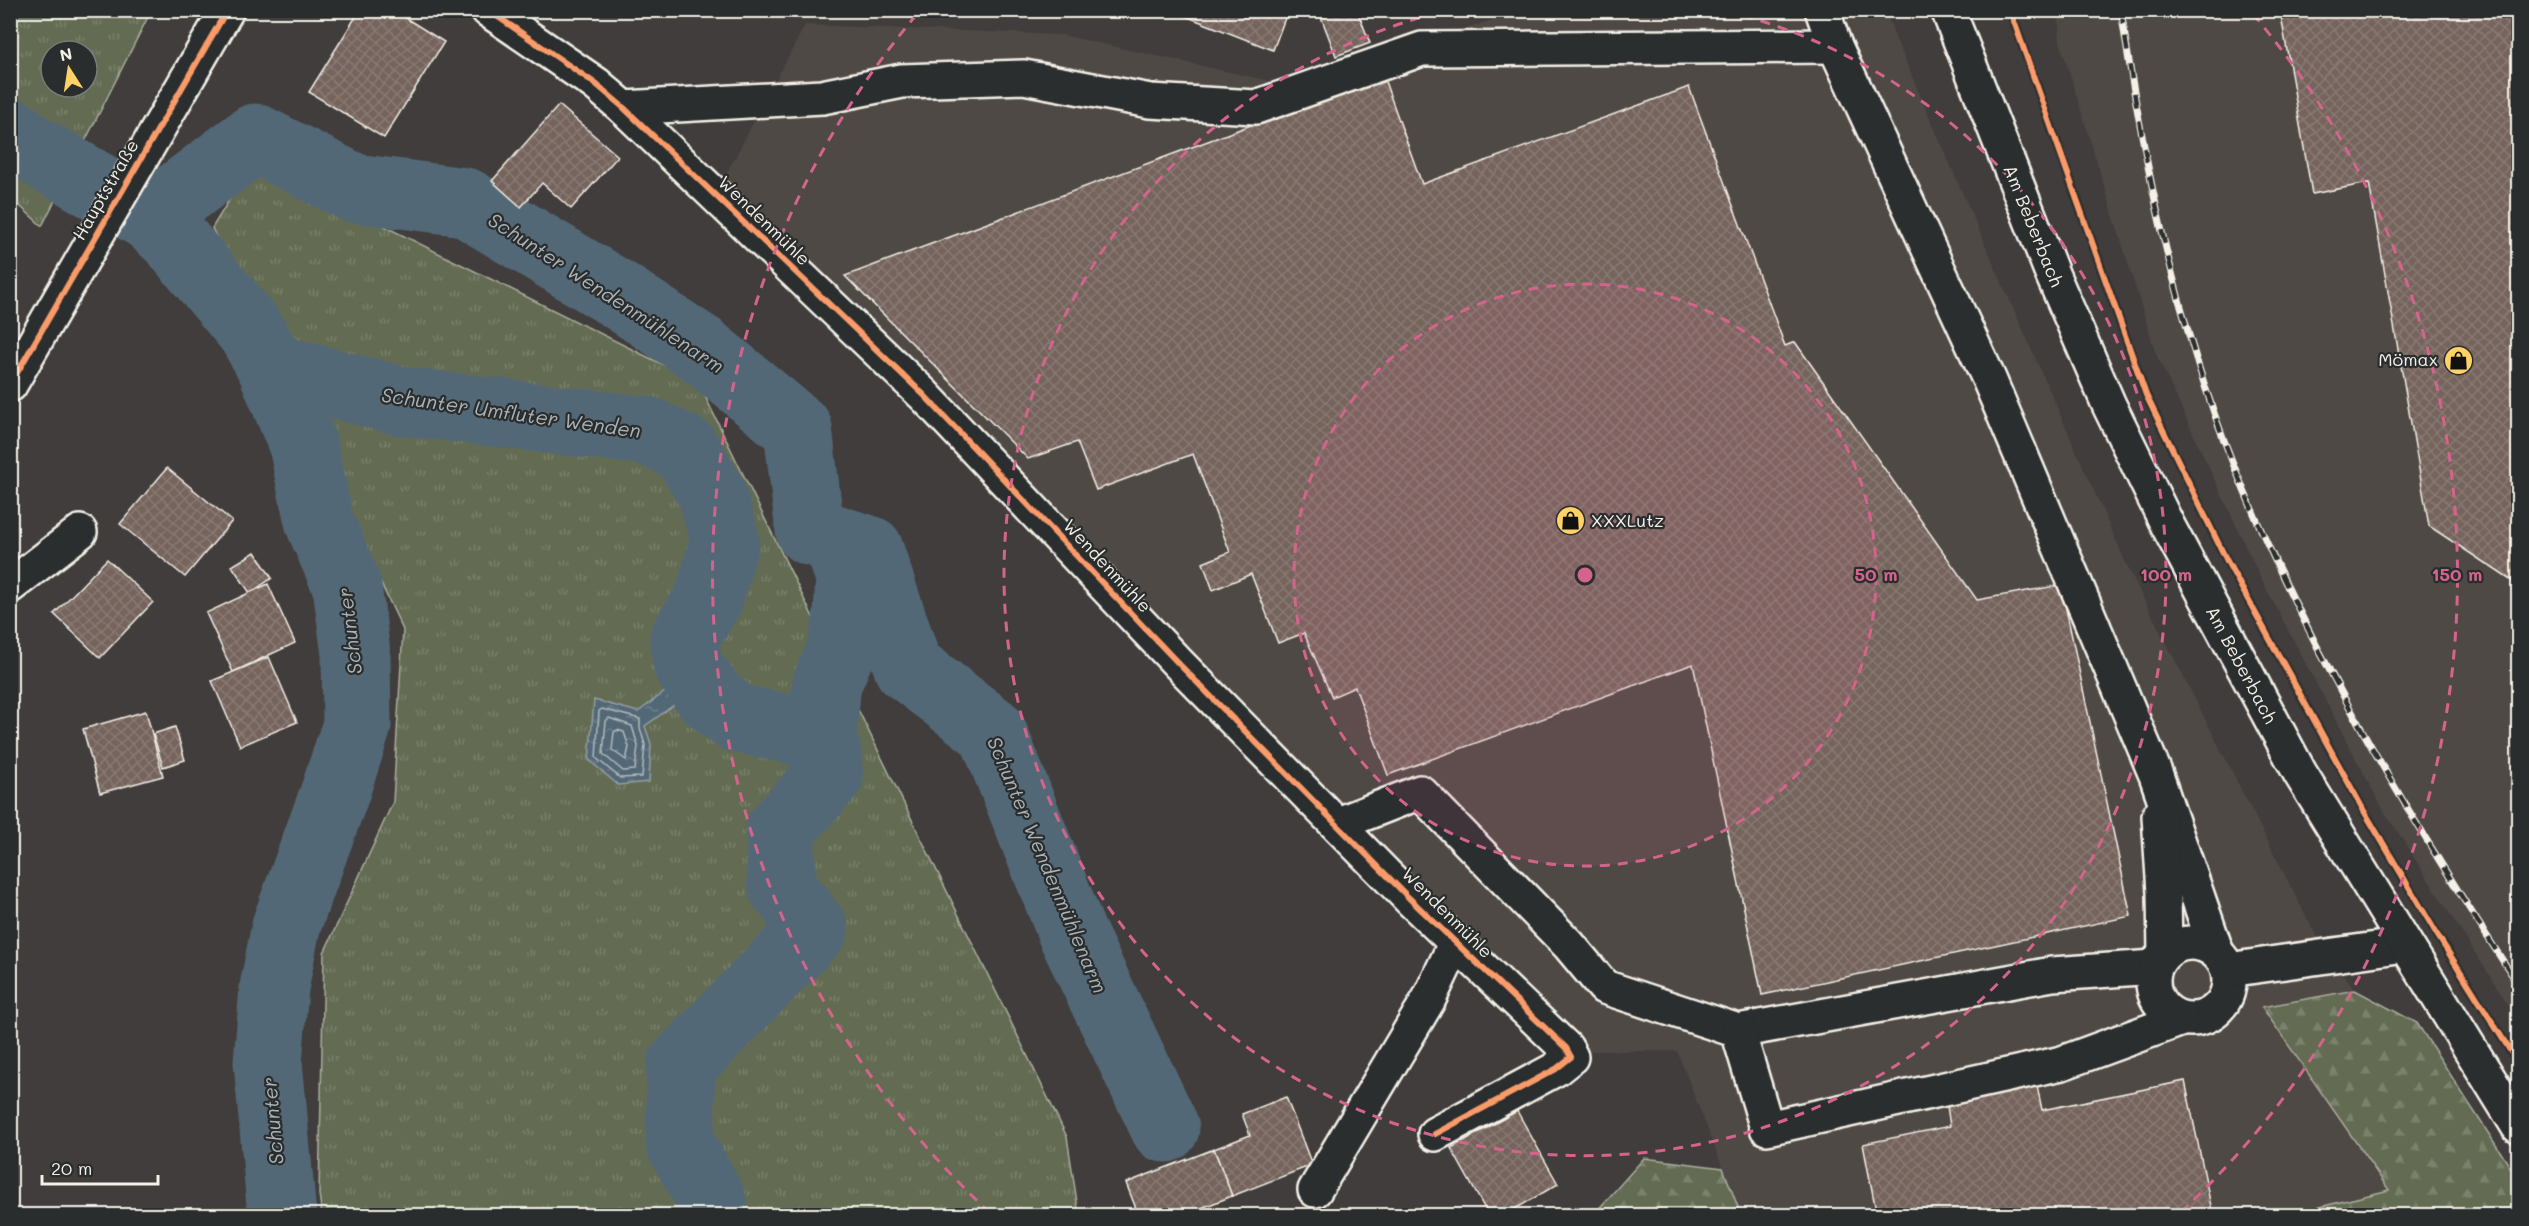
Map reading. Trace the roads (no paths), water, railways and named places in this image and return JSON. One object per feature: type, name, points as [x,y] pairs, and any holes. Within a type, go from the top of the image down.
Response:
[{"type":"street","name":"Hauptstraße","points":[[10,385],[226,10]]},
{"type":"street","name":"Wendenmühle","points":[[488,10],[596,84],[624,108],[924,395],[1178,663],[1455,944],[1566,1048],[1571,1057],[1557,1069],[1435,1134]]},
{"type":"street","points":[[1822,10],[1834,46],[1989,379],[2156,775],[2229,983],[2226,997],[2218,1007],[2208,1016],[2195,1019],[2182,1018],[2167,1011],[2157,999],[2152,983],[2160,960],[2164,893],[2156,775]]},
{"type":"street","name":"Am Beberbach","points":[[1948,10],[2053,276],[2109,405],[2168,526],[2300,773],[2518,1126]]},
{"type":"street","points":[[624,108],[822,97],[902,81],[1024,77],[1150,101],[1256,106],[1422,49],[1834,46]]},
{"type":"street","points":[[10,586],[80,532]]},
{"type":"street","points":[[1338,824],[1420,792],[1569,945],[1604,987],[1738,1031],[2052,974],[2160,960],[2181,944],[2200,944],[2222,962],[2405,945]]},
{"type":"street","name":"Wendenmühle","points":[[1315,1190],[1429,999],[1455,944]]},
{"type":"street","points":[[1738,1031],[1767,1128],[2062,1063],[2182,1018]]},
{"type":"water","points":[[694,670],[700,686],[645,726],[651,744],[649,782],[618,785],[589,760],[594,700],[638,712]]},
{"type":"waterway","name":"Schunter","points":[[10,132],[31,148],[150,217],[173,238],[251,331],[272,368],[303,445],[319,521],[347,586],[356,654],[357,725],[286,926],[274,988],[268,1062],[282,1216]]},
{"type":"waterway","name":"Schunter Wendenmühlenarm","points":[[150,217],[255,138],[354,188],[465,202],[619,295],[701,349],[798,429],[810,531],[869,550],[908,667],[992,731],[1072,933],[1165,1128]]},
{"type":"waterway","name":"Schunter Umfluter Wenden","points":[[272,368],[401,401],[648,431],[686,450],[712,494],[725,540],[709,598],[684,639],[688,666],[711,698],[736,718],[813,734],[827,752],[829,776],[780,830],[782,886],[814,929],[681,1066],[680,1143],[712,1201],[715,1216]]},
{"type":"waterway","points":[[821,743],[827,683],[843,646],[848,613],[850,577],[837,540]]},
{"type":"railway","points":[[2121,10],[2140,126],[2164,242],[2195,355],[2234,466],[2294,601],[2363,732],[2438,859],[2518,984]]},
{"type":"place","name":"Mömax","points":[[2459,360]]},
{"type":"place","name":"XXXLutz","points":[[1570,521]]}]
